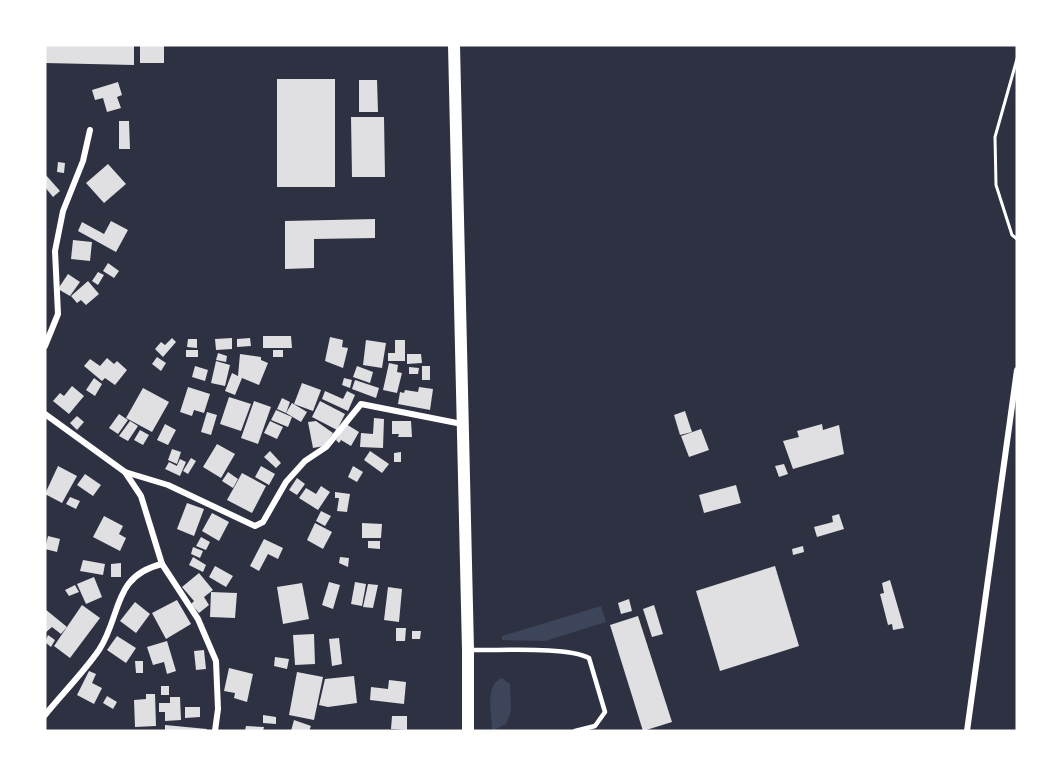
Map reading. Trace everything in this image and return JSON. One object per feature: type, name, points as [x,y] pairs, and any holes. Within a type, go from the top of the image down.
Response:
[{"type":"main road","points":[[454,45],[468,731]]},
{"type":"street","points":[[45,346],[58,314],[55,251],[63,211],[83,161],[90,130]]},
{"type":"street","points":[[967,731],[1017,370]]},
{"type":"street","points":[[45,414],[125,472],[168,485],[255,526],[263,522],[286,482],[305,461],[326,447],[361,404],[462,424]]},
{"type":"street","points":[[125,472],[141,496],[162,564],[198,619],[216,661],[218,709],[215,731]]},
{"type":"street","points":[[45,715],[99,649],[124,590],[133,576],[144,568],[162,564]]},
{"type":"lane","points":[[468,650],[558,650],[579,653],[589,658],[605,712],[594,726],[575,731]]},
{"type":"path","points":[[1017,59],[995,137],[996,185],[1012,235],[1017,239]]},
{"type":"shaded area","points":[[601,606],[606,622],[545,641],[502,640],[502,636]]},
{"type":"shaded area","points":[[502,678],[510,684],[511,711],[506,724],[492,731],[491,693],[496,681]]},
{"type":"building","points":[[45,45],[134,45],[134,65],[45,63]]},
{"type":"building","points":[[140,45],[164,45],[164,63],[140,63]]},
{"type":"building","points":[[277,79],[335,79],[335,187],[277,187]]},
{"type":"building","points":[[359,80],[377,80],[378,112],[359,112]]},
{"type":"building","points":[[118,82],[122,95],[117,97],[121,108],[107,112],[103,98],[95,100],[92,90]]},
{"type":"building","points":[[351,117],[384,117],[385,177],[352,177]]},
{"type":"building","points":[[119,121],[129,121],[130,149],[119,149]]},
{"type":"building","points":[[58,162],[65,163],[64,173],[57,172]]},
{"type":"building","points":[[108,164],[126,184],[104,203],[86,183]]},
{"type":"building","points":[[45,174],[60,191],[53,197],[45,187]]},
{"type":"building","points":[[375,219],[375,238],[314,239],[314,268],[285,269],[285,221]]},
{"type":"building","points":[[111,221],[128,230],[116,252],[78,231],[82,222],[104,234]]},
{"type":"building","points":[[73,240],[92,242],[90,261],[71,259]]},
{"type":"building","points":[[108,263],[119,271],[114,278],[103,271]]},
{"type":"building","points":[[98,272],[104,275],[98,285],[92,281]]},
{"type":"building","points":[[68,274],[80,282],[70,296],[58,289]]},
{"type":"building","points":[[88,281],[99,294],[86,305],[81,300],[77,303],[71,296]]},
{"type":"building","points":[[263,336],[291,336],[292,348],[263,348]]},
{"type":"building","points":[[330,337],[343,340],[342,347],[348,348],[343,368],[325,361]]},
{"type":"building","points":[[172,338],[176,342],[163,357],[155,349],[161,342],[165,345]]},
{"type":"building","points":[[232,338],[232,349],[216,350],[215,339]]},
{"type":"building","points":[[250,338],[251,346],[237,347],[237,339]]},
{"type":"building","points":[[188,339],[197,339],[197,348],[187,347]]},
{"type":"building","points":[[366,340],[386,343],[382,368],[363,365]]},
{"type":"building","points":[[395,340],[405,340],[405,361],[388,361],[388,353],[395,353]]},
{"type":"building","points":[[186,350],[198,350],[198,357],[186,357]]},
{"type":"building","points":[[273,350],[283,350],[283,357],[273,357]]},
{"type":"building","points":[[218,353],[227,356],[226,362],[216,360]]},
{"type":"building","points":[[240,354],[261,357],[261,360],[268,363],[259,385],[242,378],[235,395],[225,391],[232,373],[238,376]]},
{"type":"building","points":[[407,354],[421,354],[422,363],[407,364]]},
{"type":"building","points":[[157,357],[166,363],[161,371],[152,364]]},
{"type":"building","points":[[107,358],[114,364],[117,361],[127,370],[115,385],[105,378],[102,381],[84,366],[90,359],[100,366]]},
{"type":"building","points":[[216,361],[230,365],[225,386],[211,383]]},
{"type":"building","points":[[389,363],[398,365],[397,372],[402,373],[397,393],[383,390]]},
{"type":"building","points":[[195,366],[208,370],[205,381],[192,377]]},
{"type":"building","points":[[357,366],[373,372],[370,383],[353,377]]},
{"type":"building","points":[[422,366],[430,366],[430,380],[422,380]]},
{"type":"building","points":[[409,367],[419,368],[418,374],[409,374]]},
{"type":"building","points":[[94,378],[102,384],[95,396],[86,390]]},
{"type":"building","points":[[344,378],[352,380],[350,388],[342,385]]},
{"type":"building","points":[[355,380],[379,388],[376,398],[352,389]]},
{"type":"building","points":[[302,383],[321,390],[313,411],[294,404]]},
{"type":"building","points":[[72,386],[84,396],[69,414],[53,401],[60,393],[64,396]]},
{"type":"building","points":[[188,387],[210,394],[204,413],[194,410],[192,416],[180,412]]},
{"type":"building","points":[[419,387],[433,389],[430,410],[398,404],[400,392],[404,393],[405,390],[418,392]]},
{"type":"building","points":[[143,388],[169,402],[152,432],[126,418]]},
{"type":"building","points":[[325,391],[343,399],[347,391],[355,395],[348,411],[322,399]]},
{"type":"building","points":[[229,397],[251,404],[241,431],[220,424]]},
{"type":"building","points":[[282,398],[290,402],[286,413],[277,409]]},
{"type":"building","points":[[254,401],[271,407],[258,444],[241,438]]},
{"type":"building","points":[[320,401],[345,414],[337,430],[312,417]]},
{"type":"building","points":[[292,403],[307,412],[301,422],[286,413]]},
{"type":"building","points":[[276,410],[292,417],[288,427],[271,420]]},
{"type":"building","points":[[685,411],[692,432],[680,435],[674,415]]},
{"type":"building","points":[[207,412],[217,415],[211,435],[201,432]]},
{"type":"building","points":[[119,414],[128,420],[118,434],[109,428]]},
{"type":"building","points":[[77,416],[84,422],[77,430],[70,423]]},
{"type":"building","points":[[374,418],[384,419],[383,448],[360,447],[361,433],[373,434]]},
{"type":"building","points":[[130,421],[138,426],[128,441],[119,436]]},
{"type":"building","points":[[270,421],[283,427],[277,439],[264,433]]},
{"type":"building","points":[[316,421],[333,433],[324,446],[313,448],[308,422]]},
{"type":"building","points":[[392,421],[411,421],[412,437],[398,437],[399,434],[392,434]]},
{"type":"building","points":[[165,424],[176,430],[168,445],[157,440]]},
{"type":"building","points":[[346,424],[359,432],[351,446],[341,440],[339,443],[336,440]]},
{"type":"building","points":[[822,424],[823,430],[839,425],[844,454],[793,469],[783,441],[799,437],[797,431]]},
{"type":"building","points":[[701,429],[709,450],[689,457],[681,436]]},
{"type":"building","points":[[140,430],[149,435],[143,445],[134,440]]},
{"type":"building","points":[[217,444],[235,454],[221,478],[203,467]]},
{"type":"building","points":[[172,449],[181,452],[177,464],[168,460]]},
{"type":"building","points":[[270,451],[281,463],[276,468],[264,457]]},
{"type":"building","points":[[370,451],[389,464],[382,473],[364,460]]},
{"type":"building","points":[[401,452],[401,462],[394,462],[394,453]]},
{"type":"building","points":[[191,458],[196,461],[188,474],[183,471]]},
{"type":"building","points":[[180,459],[186,462],[180,476],[165,469],[169,462],[177,466]]},
{"type":"building","points":[[784,464],[788,474],[779,477],[775,466]]},
{"type":"building","points":[[58,466],[77,476],[62,503],[45,494]]},
{"type":"building","points":[[261,466],[275,474],[269,485],[255,477]]},
{"type":"building","points":[[353,466],[363,472],[357,482],[348,477]]},
{"type":"building","points":[[228,472],[238,479],[233,488],[222,481]]},
{"type":"building","points":[[242,473],[266,486],[252,513],[227,500]]},
{"type":"building","points":[[85,474],[101,485],[93,496],[77,485]]},
{"type":"building","points":[[297,478],[305,484],[297,495],[289,490]]},
{"type":"building","points":[[736,485],[741,503],[704,513],[699,495]]},
{"type":"building","points":[[321,486],[330,492],[318,510],[299,498],[306,488],[316,494]]},
{"type":"building","points":[[335,492],[350,494],[347,512],[337,511],[339,498],[335,498]]},
{"type":"building","points":[[70,497],[80,501],[76,509],[66,504]]},
{"type":"building","points":[[187,503],[204,509],[194,536],[177,529]]},
{"type":"building","points":[[321,511],[331,516],[325,526],[316,521]]},
{"type":"building","points":[[212,513],[229,522],[219,541],[202,531]]},
{"type":"building","points":[[839,514],[844,529],[817,537],[814,527],[833,522],[832,516]]},
{"type":"building","points":[[104,516],[123,526],[119,534],[126,538],[120,551],[93,537]]},
{"type":"building","points":[[315,523],[332,532],[323,549],[307,540]]},
{"type":"building","points":[[362,523],[382,524],[381,538],[362,538]]},
{"type":"building","points":[[48,536],[60,539],[57,552],[45,549]]},
{"type":"building","points":[[201,537],[210,542],[206,550],[196,546]]},
{"type":"building","points":[[264,539],[283,548],[278,559],[268,554],[259,571],[250,566]]},
{"type":"building","points":[[368,541],[380,541],[380,549],[368,548]]},
{"type":"building","points":[[803,546],[804,552],[793,555],[792,549]]},
{"type":"building","points":[[193,547],[203,551],[200,558],[191,554]]},
{"type":"building","points":[[193,557],[206,565],[203,572],[189,565]]},
{"type":"building","points":[[340,557],[349,558],[348,567],[339,563]]},
{"type":"building","points":[[83,560],[105,564],[103,575],[80,571]]},
{"type":"building","points":[[121,563],[121,577],[111,577],[111,564]]},
{"type":"building","points":[[215,566],[233,576],[226,587],[209,577]]},
{"type":"building","points":[[775,566],[799,646],[720,671],[696,591]]},
{"type":"building","points":[[199,573],[213,590],[204,597],[209,605],[199,613],[191,604],[194,601],[182,587]]},
{"type":"building","points":[[94,577],[102,597],[86,604],[77,584]]},
{"type":"building","points":[[890,580],[904,628],[893,630],[892,624],[888,625],[880,594],[884,593],[882,583]]},
{"type":"building","points":[[329,582],[340,585],[333,609],[322,605]]},
{"type":"building","points":[[355,582],[366,584],[362,606],[351,604]]},
{"type":"building","points":[[302,583],[309,619],[283,624],[277,587]]},
{"type":"building","points":[[368,584],[378,585],[373,608],[363,607]]},
{"type":"building","points":[[75,585],[79,592],[69,596],[65,590]]},
{"type":"building","points":[[388,587],[402,589],[399,622],[384,620]]},
{"type":"building","points":[[211,592],[237,593],[235,618],[210,617]]},
{"type":"building","points":[[629,599],[632,611],[621,614],[618,603]]},
{"type":"building","points":[[177,600],[191,624],[166,639],[152,613]]},
{"type":"building","points":[[135,602],[150,614],[136,633],[120,621]]},
{"type":"building","points":[[82,605],[100,618],[70,658],[54,646]]},
{"type":"building","points":[[654,605],[663,634],[652,637],[643,609]]},
{"type":"building","points":[[45,609],[67,627],[61,634],[52,627],[45,633]]},
{"type":"building","points":[[638,616],[672,722],[643,731],[610,625]]},
{"type":"building","points":[[396,628],[406,628],[405,641],[396,641]]},
{"type":"building","points":[[412,631],[421,631],[420,639],[412,639]]},
{"type":"building","points":[[314,634],[315,664],[295,665],[293,635]]},
{"type":"building","points":[[48,635],[55,640],[51,647],[45,642]]},
{"type":"building","points":[[117,636],[136,648],[126,663],[107,650]]},
{"type":"building","points":[[339,638],[342,664],[332,666],[329,639]]},
{"type":"building","points":[[167,641],[176,671],[167,674],[164,662],[153,665],[147,647]]},
{"type":"building","points":[[204,650],[206,669],[196,670],[194,651]]},
{"type":"building","points":[[275,657],[289,659],[287,669],[274,666]]},
{"type":"building","points":[[135,661],[143,661],[143,673],[136,673]]},
{"type":"building","points":[[229,668],[253,674],[247,702],[234,698],[235,693],[224,691]]},
{"type":"building","points":[[89,671],[96,674],[92,683],[102,688],[94,704],[77,695]]},
{"type":"building","points":[[297,672],[323,677],[314,720],[289,715]]},
{"type":"building","points":[[354,676],[357,703],[328,707],[319,705],[325,679]]},
{"type":"building","points":[[389,680],[406,682],[404,704],[370,700],[371,687],[388,689]]},
{"type":"building","points":[[161,686],[169,686],[169,695],[161,695]]},
{"type":"building","points":[[146,694],[155,694],[156,726],[135,727],[134,700],[146,699]]},
{"type":"building","points":[[107,696],[117,702],[113,709],[103,703]]},
{"type":"building","points":[[170,697],[180,697],[181,720],[165,721],[165,712],[159,712],[159,703],[170,703]]},
{"type":"building","points":[[185,707],[200,707],[200,717],[185,718]]},
{"type":"building","points":[[263,715],[276,717],[276,724],[263,723]]},
{"type":"building","points":[[392,716],[407,716],[407,730],[391,729]]},
{"type":"building","points":[[294,720],[311,726],[309,731],[291,731]]},
{"type":"building","points":[[165,725],[207,729],[207,731],[165,731]]},
{"type":"building","points":[[246,726],[264,727],[263,731],[245,731]]}]
